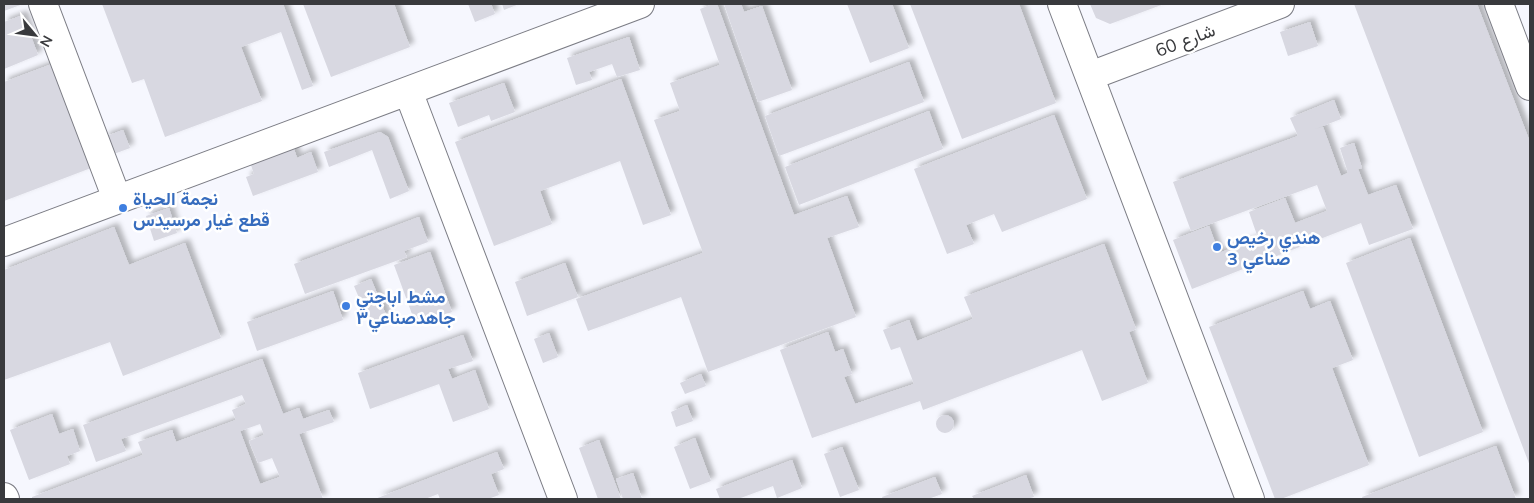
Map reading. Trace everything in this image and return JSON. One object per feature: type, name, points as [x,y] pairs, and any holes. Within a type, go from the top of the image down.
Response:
[{"type":"lane","points":[[43,4],[118,199]]},
{"type":"lane","points":[[4,242],[640,4]]},
{"type":"lane","points":[[1062,4],[1250,499]]},
{"type":"lane","name":"شارع 60","points":[[1090,76],[1280,4]]},
{"type":"lane","points":[[1499,4],[1530,86]]},
{"type":"lane","points":[[408,91],[563,499]]},
{"type":"building","points":[[4,4],[23,4],[4,11]]},
{"type":"building","points":[[102,4],[283,4],[313,86],[302,90],[281,32],[241,47],[262,101],[165,137],[144,79],[132,83]]},
{"type":"building","points":[[303,4],[394,4],[410,47],[331,77]]},
{"type":"building","points":[[468,4],[491,4],[495,14],[475,22]]},
{"type":"building","points":[[502,4],[519,4],[504,10]]},
{"type":"building","points":[[717,4],[794,215],[847,196],[859,227],[827,238],[856,317],[708,372],[681,297],[588,331],[576,299],[703,253],[654,120],[680,111],[670,83],[720,65],[700,9]]},
{"type":"building","points":[[724,4],[741,4],[744,12],[762,6],[792,90],[758,102]]},
{"type":"building","points":[[847,4],[892,4],[909,48],[870,63]]},
{"type":"building","points":[[910,4],[1019,4],[1056,103],[962,139]]},
{"type":"building","points":[[1090,4],[1164,4],[1110,24],[1096,18]]},
{"type":"building","points":[[1354,4],[1477,4],[1530,142],[1530,466]]},
{"type":"building","points":[[23,15],[38,55],[4,69],[4,22]]},
{"type":"building","points":[[1310,22],[1318,46],[1288,56],[1280,32]]},
{"type":"building","points":[[629,37],[640,70],[617,77],[612,64],[589,72],[592,80],[576,85],[567,58]]},
{"type":"building","points":[[909,62],[924,102],[779,156],[765,116]]},
{"type":"building","points":[[52,64],[91,168],[4,201],[4,82]]},
{"type":"building","points":[[621,79],[671,215],[643,225],[620,161],[540,191],[552,224],[494,246],[455,142]]},
{"type":"building","points":[[504,83],[515,112],[491,121],[489,115],[458,127],[449,103]]},
{"type":"building","points":[[1334,100],[1341,119],[1315,129],[1323,127],[1341,176],[1348,173],[1340,148],[1354,143],[1362,168],[1358,169],[1368,195],[1396,185],[1413,229],[1369,245],[1361,223],[1192,289],[1173,240],[1209,226],[1219,253],[1258,238],[1249,212],[1285,198],[1295,223],[1327,211],[1317,185],[1191,231],[1173,182],[1298,136],[1290,118]]},
{"type":"building","points":[[929,111],[943,149],[799,205],[785,167]]},
{"type":"building","points":[[1054,115],[1087,199],[1002,232],[994,214],[966,225],[974,244],[947,254],[914,169]]},
{"type":"building","points":[[123,130],[130,148],[111,155],[104,137]]},
{"type":"building","points":[[380,132],[388,137],[409,191],[390,199],[372,150],[329,167],[324,152]]},
{"type":"building","points":[[293,146],[297,158],[311,152],[318,172],[253,196],[246,177],[254,174],[250,162]]},
{"type":"building","points":[[169,208],[177,233],[154,241],[146,216]]},
{"type":"building","points":[[419,217],[428,242],[404,251],[407,257],[305,294],[294,264]]},
{"type":"building","points":[[114,227],[129,265],[185,243],[221,338],[123,376],[110,342],[4,380],[4,270]]},
{"type":"building","points":[[1410,238],[1483,432],[1419,457],[1346,263]]},
{"type":"building","points":[[1104,244],[1136,329],[1129,332],[1148,383],[1102,401],[1082,350],[923,410],[920,401],[812,438],[780,350],[828,332],[835,352],[843,349],[852,374],[844,377],[855,404],[914,384],[900,347],[891,350],[883,330],[909,320],[917,341],[973,319],[964,297]]},
{"type":"building","points":[[430,252],[452,312],[416,325],[394,265]]},
{"type":"building","points":[[565,263],[578,297],[527,316],[515,282]]},
{"type":"building","points":[[371,279],[387,317],[370,324],[354,286]]},
{"type":"building","points":[[333,291],[343,320],[257,351],[247,322]]},
{"type":"building","points":[[1303,291],[1310,309],[1330,301],[1353,360],[1332,368],[1369,465],[1281,499],[1275,499],[1209,327]]},
{"type":"building","points":[[549,333],[558,357],[543,363],[534,339]]},
{"type":"building","points":[[463,335],[473,361],[448,369],[452,379],[475,370],[489,409],[453,422],[439,384],[370,409],[358,373]]},
{"type":"building","points":[[262,359],[283,414],[299,408],[303,419],[329,410],[334,422],[299,434],[323,499],[32,499],[32,497],[143,455],[138,442],[172,430],[176,442],[236,420],[232,410],[246,404],[242,395],[121,439],[126,451],[96,462],[83,425]],"holes":[[[260,424],[264,435],[249,441],[258,463],[272,458],[280,477],[260,484],[240,431]]]},
{"type":"building","points":[[701,374],[706,386],[685,394],[680,383]]},
{"type":"building","points":[[687,405],[693,421],[676,427],[671,412]]},
{"type":"building","points":[[52,414],[59,434],[73,429],[80,451],[67,456],[70,464],[29,480],[10,430]]},
{"type":"building","points":[[945,415],[951,418],[954,424],[951,430],[945,433],[939,430],[936,424],[939,418]]},
{"type":"building","points":[[695,438],[711,481],[690,489],[674,447]]},
{"type":"building","points":[[599,440],[621,499],[598,499],[579,448]]},
{"type":"building","points":[[1496,446],[1516,499],[1363,499],[1362,497]]},
{"type":"building","points":[[842,447],[859,490],[840,497],[824,454]]},
{"type":"building","points":[[497,452],[504,469],[491,474],[499,495],[488,499],[440,499],[438,494],[425,499],[375,499]]},
{"type":"building","points":[[792,460],[802,488],[777,498],[773,486],[738,499],[720,499],[716,489]]},
{"type":"building","points":[[633,473],[642,499],[623,499],[616,479]]},
{"type":"building","points":[[1026,475],[1034,497],[1027,499],[974,499],[972,496]]},
{"type":"building","points":[[935,477],[942,494],[932,499],[883,499],[882,497]]},
{"type":"place","name":"نجمة الحياة قطع غيار مرسيدس","points":[[123,208]]},
{"type":"place","name":"هندي رخيص صناعي 3","points":[[1217,247]]},
{"type":"place","name":"مشط اباجتي جاهدصناعي٣","points":[[346,306]]}]
